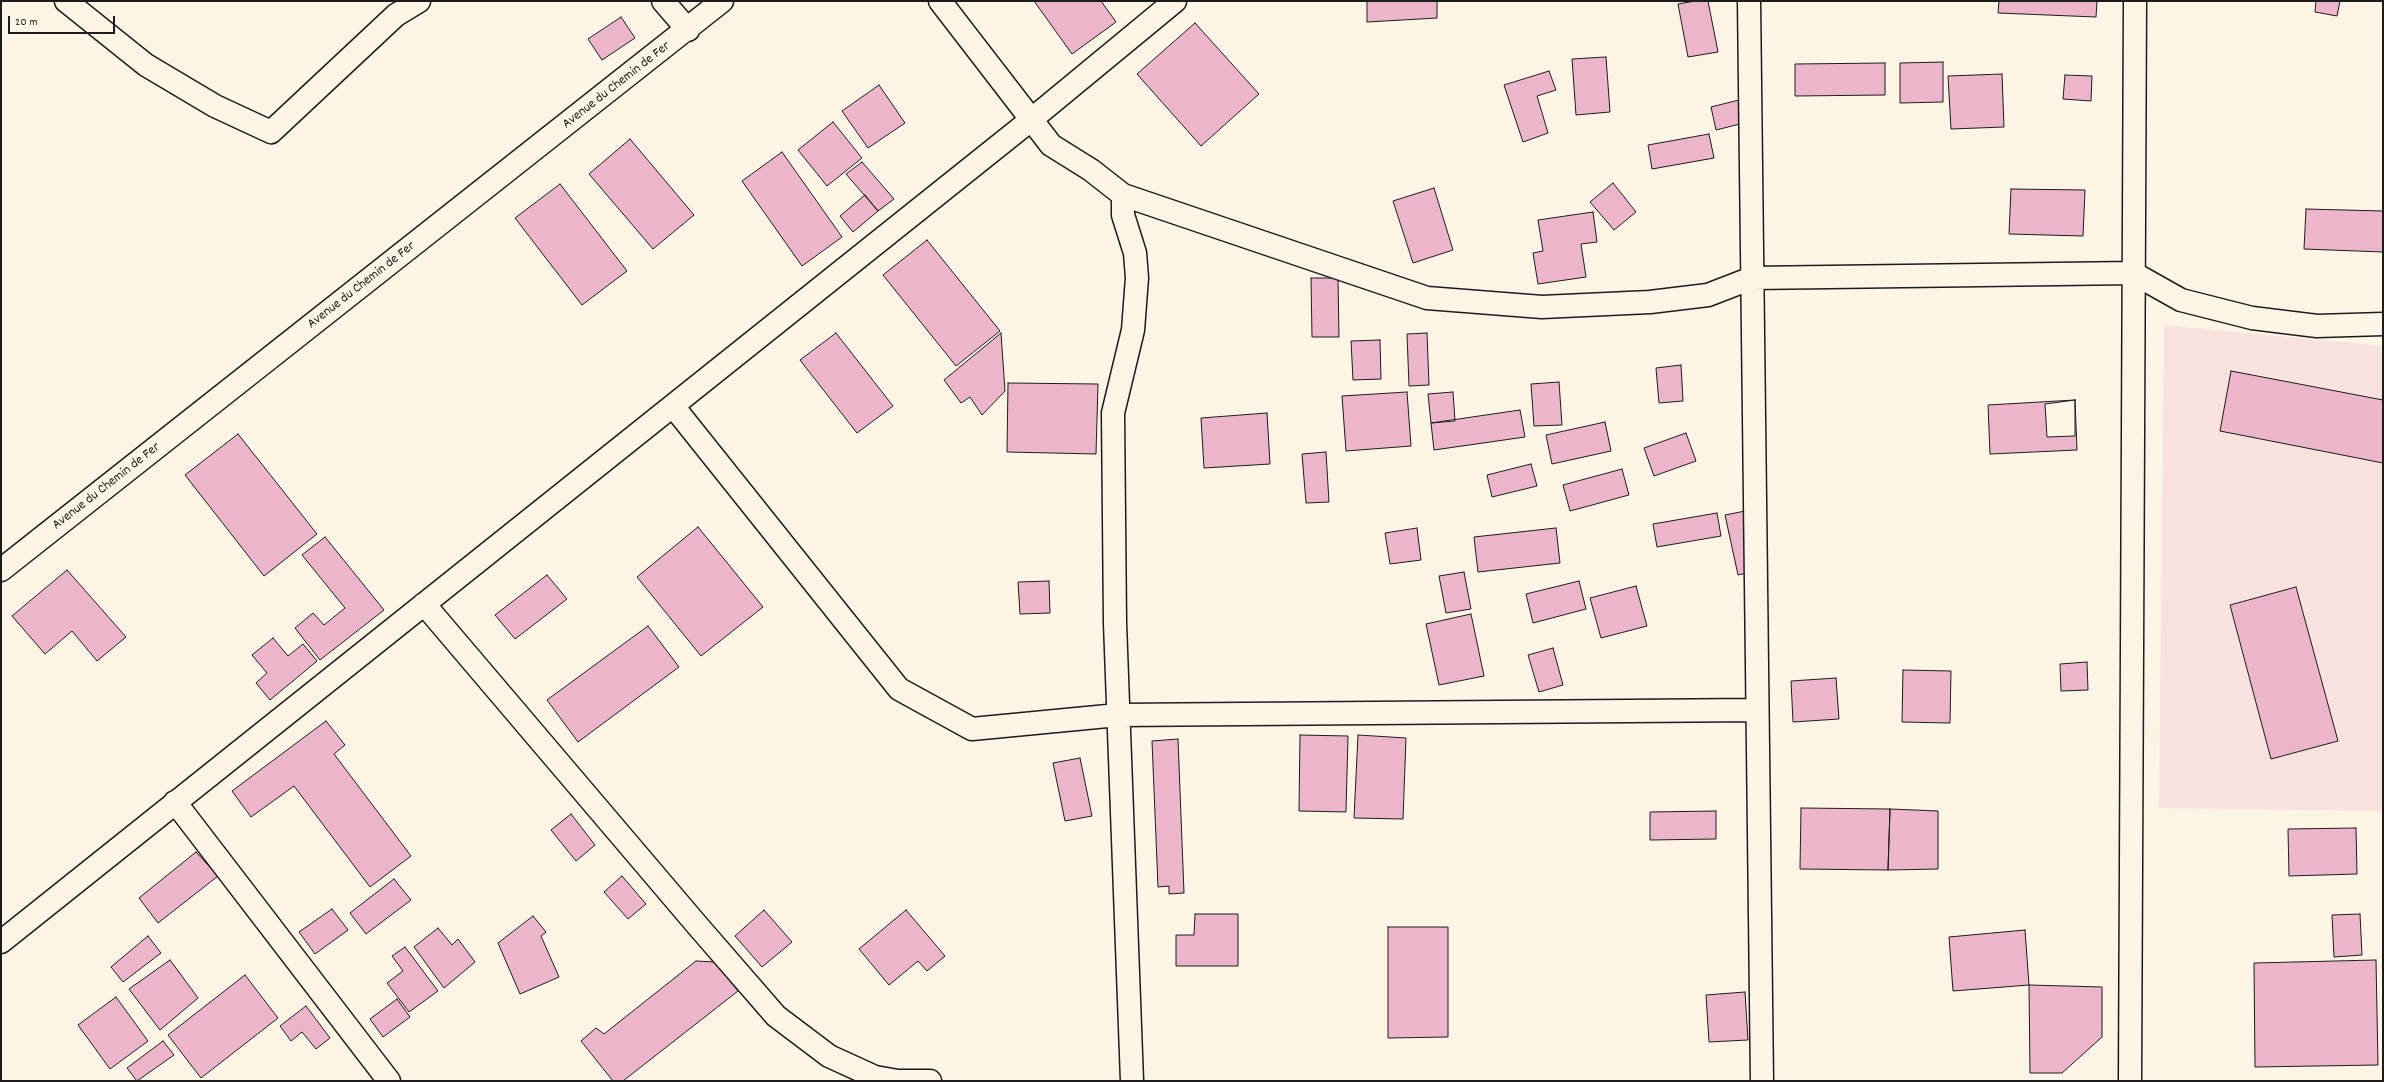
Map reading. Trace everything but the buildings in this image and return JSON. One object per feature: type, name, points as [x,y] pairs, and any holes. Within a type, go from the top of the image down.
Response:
[{"type":"street","points":[[66,1],[146,65],[215,106],[271,132],[396,15],[418,1]]},
{"type":"street","points":[[663,1],[688,30]]},
{"type":"street","name":"Avenue du Chemin de Fer","points":[[1,570],[688,30],[722,1]]},
{"type":"street","points":[[940,1],[1051,145],[1091,170],[1122,195],[1427,298],[1542,307],[1650,302],[1708,295],[1752,278],[2133,273],[2181,300],[2252,318],[2317,326],[2383,324]]},
{"type":"street","points":[[1,942],[1032,119],[1175,1]]},
{"type":"street","points":[[1749,1],[1756,710],[1762,1081]]},
{"type":"street","points":[[2130,1081],[2135,1]]},
{"type":"street","points":[[1122,195],[1124,216],[1135,253],[1137,278],[1133,330],[1113,413],[1115,624],[1132,1081]]},
{"type":"street","points":[[673,406],[899,689],[972,729],[1118,715],[1756,710]]},
{"type":"street","points":[[424,604],[697,926],[776,1016],[829,1056],[875,1077],[898,1081],[930,1081]]},
{"type":"street","points":[[175,802],[389,1081]]},
{"type":"shaded area","points":[[2164,325],[2383,346],[2383,811],[2159,808]]}]
